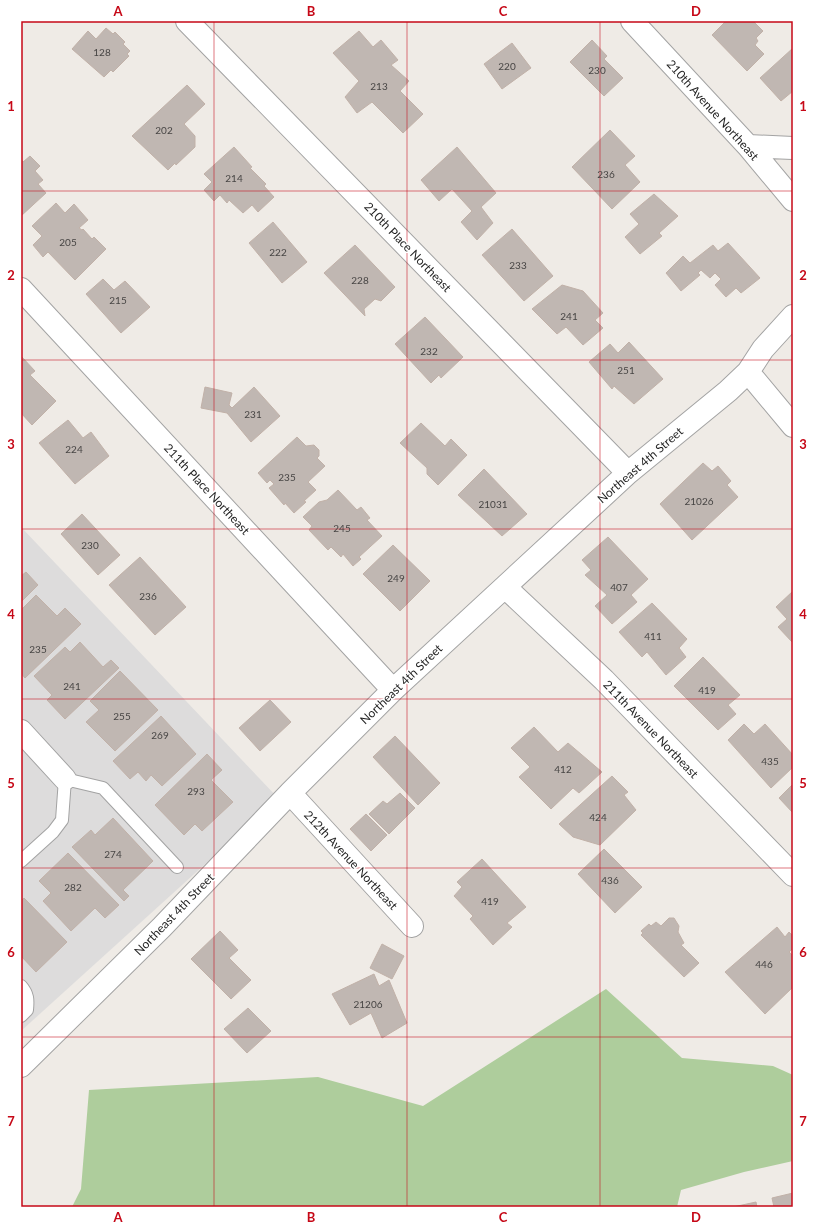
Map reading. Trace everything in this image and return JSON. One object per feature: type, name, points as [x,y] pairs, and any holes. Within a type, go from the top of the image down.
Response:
[{"type":"street","name":"210th Place Northeast","points":[[187,21],[628,474]]},
{"type":"street","name":"210th Avenue Northeast","points":[[632,21],[748,146],[793,200]]},
{"type":"street","points":[[748,146],[793,148]]},
{"type":"street","name":"211th Place Northeast","points":[[21,289],[393,690]]},
{"type":"street","name":"Northeast 4th Street","points":[[21,1066],[162,927],[290,793],[393,690],[628,474],[748,372],[763,349],[793,316]]},
{"type":"street","points":[[748,372],[793,426]]},
{"type":"street","name":"211th Avenue Northeast","points":[[505,587],[604,680],[793,875]]},
{"type":"street","points":[[23,738],[65,779]]},
{"type":"street","name":"212th Avenue Northeast","points":[[290,793],[412,926]]},
{"type":"lane","points":[[21,861],[53,832],[62,820],[65,779],[103,788],[177,866]]},
{"type":"lane","points":[[21,986],[26,992],[28,1000],[27,1010],[21,1016]]},
{"type":"shaded area","points":[[21,527],[278,798],[21,1031]]},
{"type":"green space","points":[[606,989],[682,1058],[773,1066],[793,1075],[793,1161],[744,1172],[681,1190],[677,1207],[72,1207],[81,1189],[89,1090],[318,1077],[423,1106]]},
{"type":"building","points":[[726,21],[753,21],[763,31],[756,38],[758,41],[755,45],[764,54],[747,71],[712,35]]},
{"type":"building","points":[[106,28],[113,34],[115,32],[125,42],[123,44],[130,51],[127,54],[129,56],[113,72],[111,70],[104,77],[72,49],[88,31],[96,39]]},
{"type":"building","points":[[359,31],[373,47],[381,40],[398,60],[391,65],[409,81],[400,91],[423,114],[403,133],[372,102],[357,113],[345,97],[359,81],[333,53]]},
{"type":"building","points":[[592,40],[607,56],[604,59],[623,78],[604,96],[570,62]]},
{"type":"building","points":[[512,43],[531,68],[502,89],[484,64]]},
{"type":"building","points":[[793,48],[793,91],[781,101],[760,78]]},
{"type":"building","points":[[187,85],[205,104],[184,124],[195,136],[195,147],[176,165],[175,163],[168,170],[132,136]]},
{"type":"building","points":[[610,130],[635,156],[625,165],[640,182],[612,209],[572,167]]},
{"type":"building","points":[[234,147],[252,167],[250,168],[266,184],[264,186],[274,197],[258,212],[252,205],[243,213],[229,200],[227,203],[220,195],[214,201],[204,190],[212,182],[204,174]]},
{"type":"building","points":[[457,147],[496,193],[481,207],[493,223],[477,240],[461,222],[472,211],[452,189],[439,201],[421,180]]},
{"type":"building","points":[[30,156],[40,166],[35,171],[43,180],[38,184],[46,193],[21,216],[21,159],[23,162]]},
{"type":"building","points":[[654,194],[678,216],[659,233],[662,236],[640,254],[625,237],[639,224],[630,214]]},
{"type":"building","points":[[56,203],[65,213],[74,204],[88,220],[79,228],[82,230],[83,229],[92,239],[94,237],[106,249],[75,280],[48,252],[43,257],[33,245],[42,236],[32,226]]},
{"type":"building","points":[[273,222],[307,262],[282,283],[249,243]]},
{"type":"building","points":[[512,229],[553,276],[524,301],[482,255]]},
{"type":"building","points":[[728,243],[760,278],[741,293],[736,288],[726,297],[715,285],[721,279],[715,273],[710,278],[701,270],[698,273],[700,275],[681,291],[666,273],[683,256],[690,263],[713,245],[718,251]]},
{"type":"building","points":[[355,245],[395,287],[381,301],[375,299],[364,309],[365,316],[324,273]]},
{"type":"building","points":[[103,279],[114,290],[125,281],[150,307],[121,333],[86,294]]},
{"type":"building","points":[[562,285],[583,291],[603,313],[595,320],[603,328],[583,345],[566,327],[557,334],[532,309]]},
{"type":"building","points":[[425,317],[463,357],[441,378],[439,375],[431,383],[395,344]]},
{"type":"building","points":[[629,342],[663,379],[634,404],[614,386],[612,389],[589,362],[610,344],[618,353]]},
{"type":"building","points":[[21,356],[35,371],[30,375],[56,401],[32,425],[21,413]]},
{"type":"building","points":[[205,387],[232,393],[229,405],[232,408],[254,387],[280,416],[251,442],[227,413],[201,408]]},
{"type":"building","points":[[68,420],[83,438],[91,432],[109,456],[75,484],[39,443]]},
{"type":"building","points":[[421,423],[445,446],[451,439],[467,455],[438,485],[427,474],[427,468],[400,443]]},
{"type":"building","points":[[297,437],[306,446],[314,445],[319,450],[319,456],[317,458],[325,466],[308,482],[316,490],[294,513],[285,503],[284,505],[269,488],[274,484],[270,480],[267,483],[258,473]]},
{"type":"building","points":[[703,463],[712,471],[718,466],[731,481],[727,485],[738,497],[692,540],[660,504]]},
{"type":"building","points":[[484,469],[527,514],[502,536],[458,495]]},
{"type":"building","points":[[338,490],[357,510],[361,507],[370,518],[367,520],[382,536],[359,557],[361,559],[353,566],[343,554],[341,557],[331,547],[328,550],[309,530],[312,526],[303,517],[319,502],[327,500]]},
{"type":"building","points":[[82,514],[120,555],[98,575],[61,534]]},
{"type":"building","points":[[608,537],[648,579],[631,595],[637,602],[612,624],[595,606],[607,595],[585,575],[591,570],[582,560]]},
{"type":"building","points":[[393,545],[430,581],[400,611],[363,574]]},
{"type":"building","points":[[140,557],[186,607],[155,635],[109,585]]},
{"type":"building","points":[[26,572],[38,585],[21,602],[21,576]]},
{"type":"building","points":[[793,591],[793,643],[778,627],[787,619],[776,607]]},
{"type":"building","points":[[36,595],[57,616],[65,608],[81,624],[25,678],[21,673],[21,610]]},
{"type":"building","points":[[652,603],[687,639],[679,648],[686,657],[666,675],[647,652],[642,657],[619,632]]},
{"type":"building","points":[[80,642],[103,667],[111,660],[119,668],[65,719],[47,700],[52,695],[34,676],[65,647],[70,652]]},
{"type":"building","points":[[703,657],[740,695],[728,705],[736,714],[718,730],[674,686]]},
{"type":"building","points":[[120,671],[158,710],[115,751],[86,722],[99,710],[90,701]]},
{"type":"building","points":[[270,700],[291,722],[260,751],[239,728]]},
{"type":"building","points":[[161,716],[196,754],[162,786],[151,775],[146,781],[138,772],[130,779],[113,761]]},
{"type":"building","points":[[744,724],[754,734],[765,724],[793,755],[793,767],[771,788],[728,740]]},
{"type":"building","points":[[534,727],[558,752],[568,743],[602,772],[579,793],[573,788],[551,809],[519,777],[530,767],[511,748]]},
{"type":"building","points":[[395,736],[440,783],[418,805],[373,757]]},
{"type":"building","points":[[207,754],[222,770],[211,780],[233,802],[202,831],[195,824],[184,835],[155,805]]},
{"type":"building","points":[[612,776],[628,792],[624,795],[636,810],[600,845],[573,837],[559,824]]},
{"type":"building","points":[[793,784],[793,813],[779,798]]},
{"type":"building","points":[[400,793],[415,808],[389,834],[369,814],[383,801],[387,804]]},
{"type":"building","points":[[366,814],[387,835],[371,851],[350,829]]},
{"type":"building","points":[[113,818],[153,861],[123,890],[129,896],[124,901],[72,847],[91,830],[95,835]]},
{"type":"building","points":[[604,849],[642,887],[615,913],[578,874]]},
{"type":"building","points":[[68,853],[119,905],[105,918],[95,908],[71,931],[43,901],[51,893],[39,881]]},
{"type":"building","points":[[482,859],[526,907],[507,923],[512,927],[493,945],[470,919],[473,916],[454,896],[462,887],[457,882]]},
{"type":"building","points":[[24,898],[67,942],[36,972],[21,956],[21,901]]},
{"type":"building","points":[[669,918],[674,918],[679,926],[678,932],[684,943],[681,945],[699,963],[684,977],[641,935],[643,933],[641,931],[649,924],[651,926],[656,922],[661,926]]},
{"type":"building","points":[[777,927],[785,937],[789,932],[793,936],[793,948],[789,952],[793,956],[793,987],[765,1014],[725,972]]},
{"type":"building","points":[[220,931],[238,950],[229,958],[251,980],[231,999],[191,959]]},
{"type":"building","points":[[382,944],[404,956],[392,979],[370,968]]},
{"type":"building","points":[[374,974],[379,986],[389,980],[407,1023],[382,1038],[371,1013],[350,1025],[332,994]]},
{"type":"building","points":[[248,1008],[271,1031],[247,1053],[224,1029]]},
{"type":"building","points":[[793,1193],[793,1207],[774,1207],[772,1198]]},
{"type":"building","points":[[756,1202],[757,1207],[733,1207]]}]
